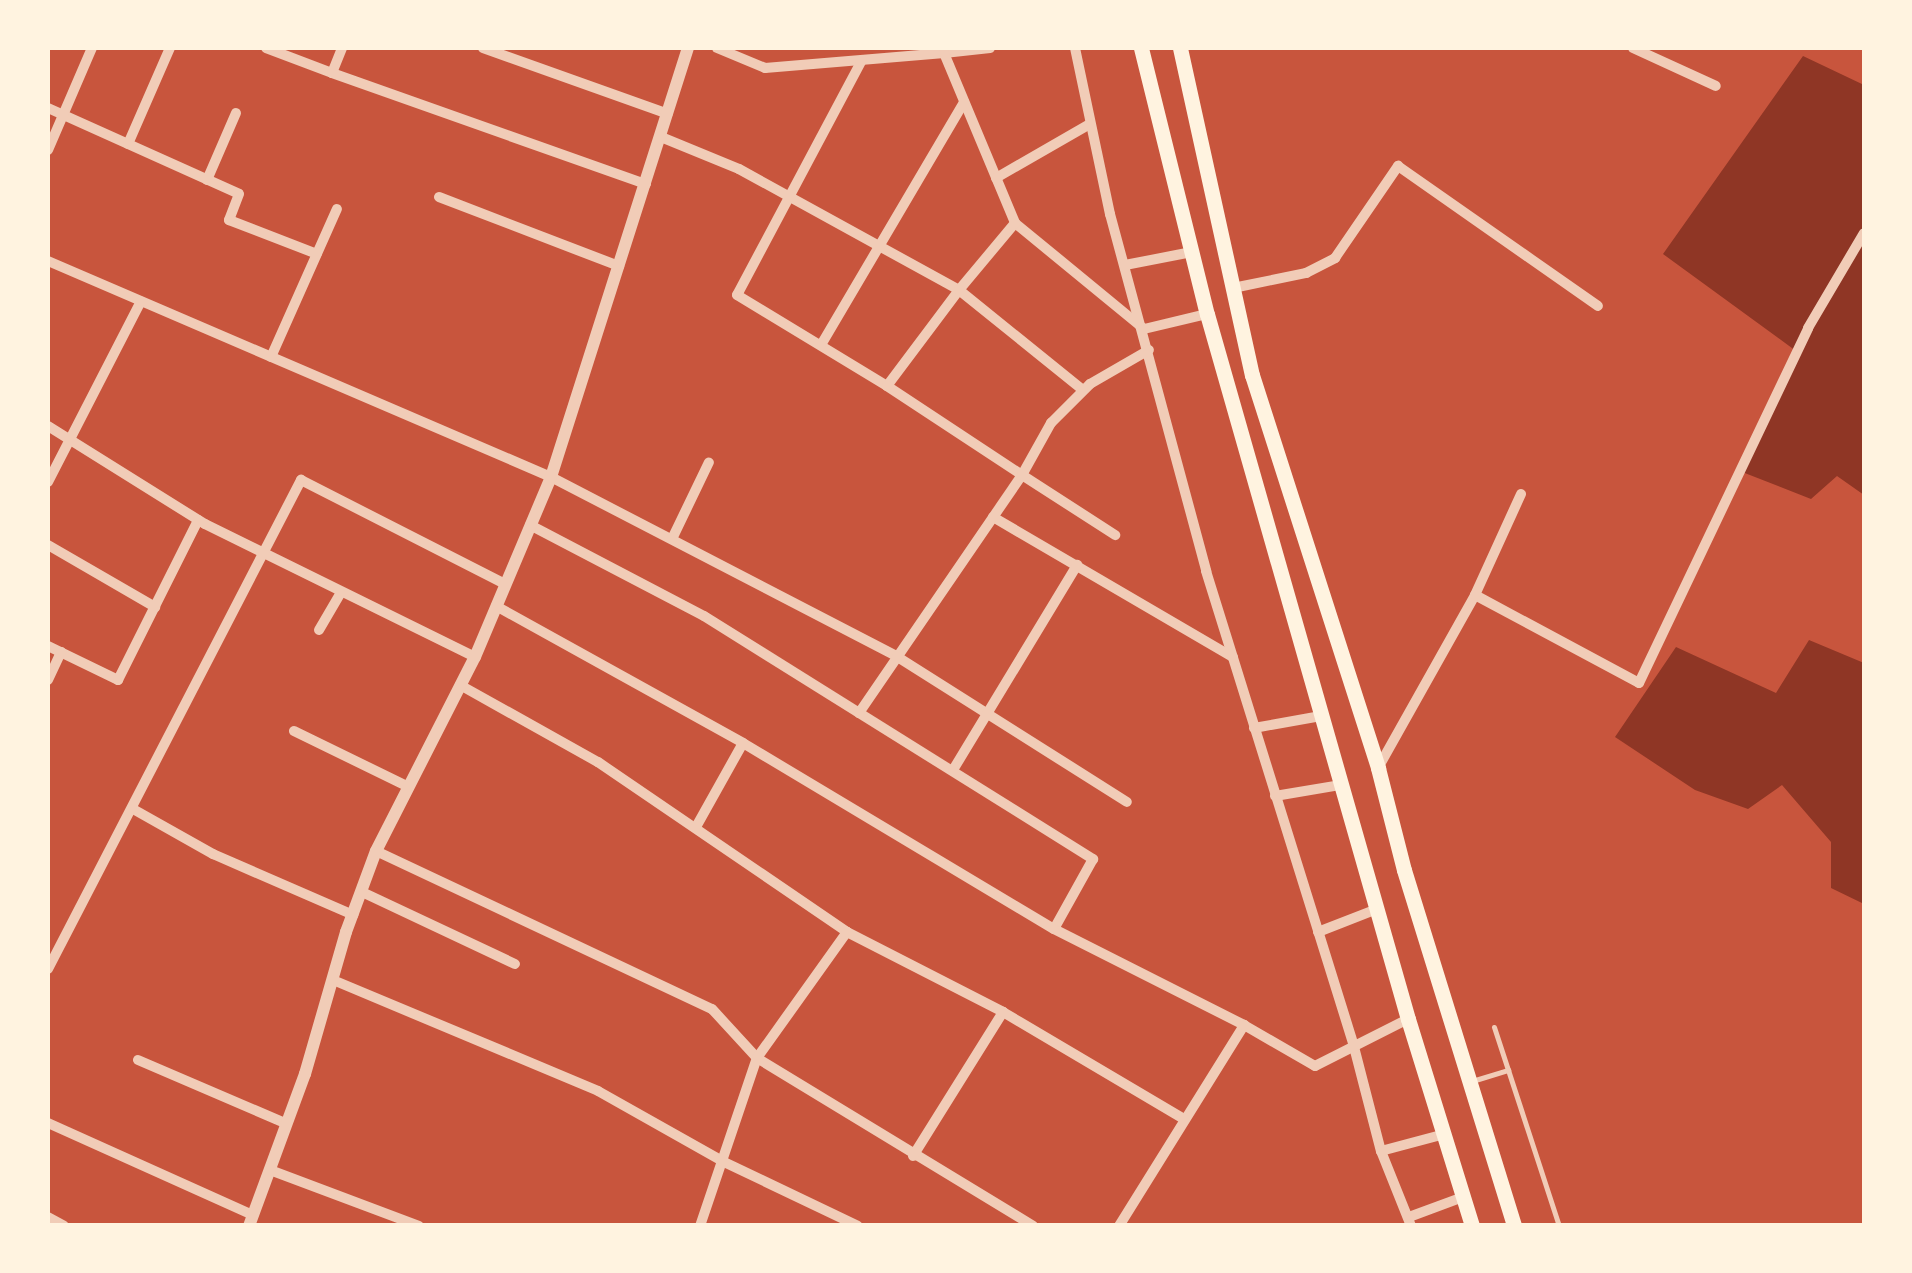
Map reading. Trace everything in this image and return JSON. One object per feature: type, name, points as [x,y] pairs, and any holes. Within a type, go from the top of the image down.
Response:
[{"type":"main road","points":[[1141,48],[1207,314],[1340,785],[1472,1226]]},
{"type":"main road","points":[[1180,48],[1252,375],[1378,768],[1404,870],[1514,1226]]},
{"type":"main road","points":[[1191,248],[1222,238]]},
{"type":"street","points":[[48,150],[92,48]]},
{"type":"street","points":[[128,144],[170,48]]},
{"type":"street","points":[[266,48],[646,184]]},
{"type":"street","points":[[332,73],[342,48]]},
{"type":"street","points":[[483,48],[668,114]]},
{"type":"street","points":[[48,1122],[251,1220],[287,1124],[376,851],[474,657],[551,476],[688,48]]},
{"type":"street","points":[[717,48],[765,68],[990,48]]},
{"type":"street","points":[[1076,48],[1090,124],[1125,264],[1232,658],[1353,1043],[1381,1151],[1410,1222],[1464,1197]]},
{"type":"street","points":[[1634,48],[1716,86]]},
{"type":"street","points":[[944,53],[1015,223],[1144,329]]},
{"type":"street","points":[[862,60],[737,295],[887,386],[1115,535]]},
{"type":"street","points":[[821,346],[964,102]]},
{"type":"street","points":[[48,108],[239,194],[229,220],[317,254]]},
{"type":"street","points":[[207,180],[236,113]]},
{"type":"street","points":[[996,178],[1090,124]]},
{"type":"street","points":[[661,137],[739,169],[959,290],[1083,390]]},
{"type":"street","points":[[1232,288],[1306,274],[1335,258],[1398,166],[1598,306]]},
{"type":"street","points":[[439,197],[619,266]]},
{"type":"street","points":[[271,357],[337,209]]},
{"type":"street","points":[[887,386],[1015,223]]},
{"type":"street","points":[[1475,595],[1638,683],[1808,328],[1864,233]]},
{"type":"street","points":[[1125,264],[1191,248]]},
{"type":"street","points":[[48,261],[551,476],[896,656],[1127,802]]},
{"type":"street","points":[[48,482],[141,301]]},
{"type":"street","points":[[1144,329],[1207,314]]},
{"type":"street","points":[[859,713],[1022,475],[1050,423],[1083,390],[1149,350]]},
{"type":"street","points":[[48,426],[198,520],[340,594],[474,657]]},
{"type":"street","points":[[672,539],[709,462]]},
{"type":"street","points":[[48,969],[301,480],[506,584]]},
{"type":"street","points":[[1378,768],[1475,595],[1522,494]]},
{"type":"street","points":[[993,517],[1232,658]]},
{"type":"street","points":[[48,646],[118,680],[198,520]]},
{"type":"street","points":[[530,525],[704,616],[1094,859],[1054,929]]},
{"type":"street","points":[[48,545],[155,606]]},
{"type":"street","points":[[953,770],[1077,565]]},
{"type":"street","points":[[319,630],[340,594]]},
{"type":"street","points":[[496,606],[742,744],[1054,929],[1244,1025],[1315,1066],[1353,1043],[1408,1019]]},
{"type":"street","points":[[48,680],[61,652]]},
{"type":"street","points":[[460,685],[598,762],[847,932],[1003,1012],[1184,1119]]},
{"type":"street","points":[[1254,728],[1321,716]]},
{"type":"street","points":[[294,732],[408,786]]},
{"type":"street","points":[[696,827],[742,744]]},
{"type":"street","points":[[1275,796],[1340,785]]},
{"type":"street","points":[[132,809],[213,854],[353,915]]},
{"type":"street","points":[[376,851],[712,1009],[757,1058],[1032,1226]]},
{"type":"street","points":[[362,892],[515,964]]},
{"type":"street","points":[[1318,932],[1377,909]]},
{"type":"street","points":[[700,1226],[757,1058],[847,932]]},
{"type":"street","points":[[332,980],[598,1091],[724,1162],[858,1226]]},
{"type":"street","points":[[913,1156],[1003,1012]]},
{"type":"street","points":[[1119,1226],[1244,1025]]},
{"type":"street","points":[[138,1060],[287,1124]]},
{"type":"street","points":[[1381,1151],[1445,1134]]},
{"type":"street","points":[[270,1170],[419,1226]]},
{"type":"street","points":[[48,1217],[64,1226]]},
{"type":"lane","points":[[1494,1027],[1558,1226]]},
{"type":"lane","points":[[1472,1082],[1508,1070]]},
{"type":"shaded area","points":[[1803,56],[1864,85],[1864,495],[1837,476],[1811,499],[1737,470],[1796,351],[1663,254]]},
{"type":"shaded area","points":[[1809,640],[1864,663],[1864,904],[1831,888],[1831,842],[1782,785],[1748,809],[1695,790],[1615,737],[1676,647],[1776,693]]}]
